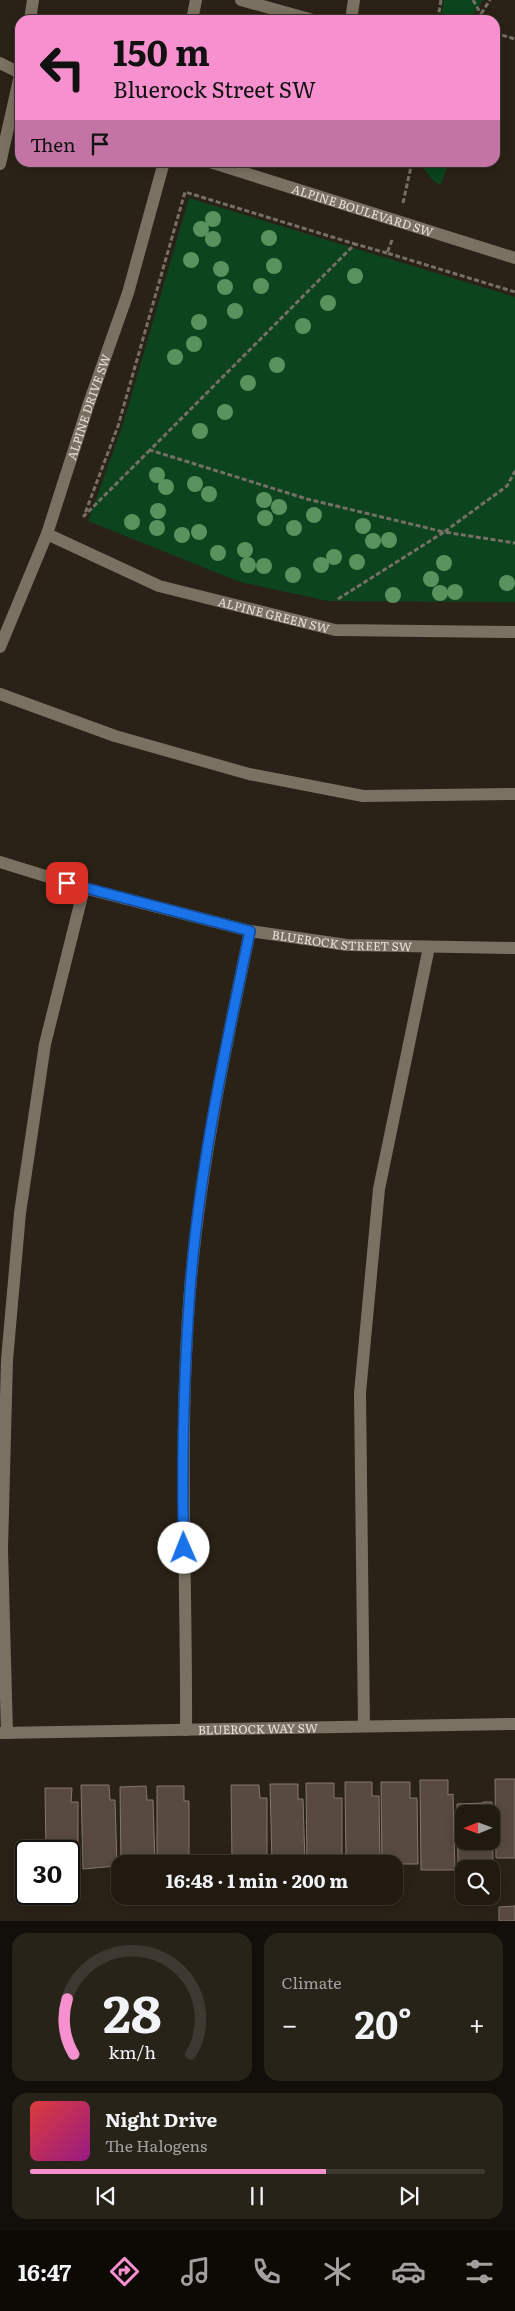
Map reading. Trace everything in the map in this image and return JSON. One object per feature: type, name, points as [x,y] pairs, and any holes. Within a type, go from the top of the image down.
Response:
[{"type":"street","points":[[31,15],[33,0]]},
{"type":"street","points":[[193,15],[196,0]]},
{"type":"street","points":[[242,0],[295,15]]},
{"type":"street","points":[[352,15],[354,0]]},
{"type":"street","points":[[0,63],[15,71]]},
{"type":"street","points":[[0,164],[15,96]]},
{"type":"street","name":"ALPINE DRIVE SW","points":[[0,647],[47,534],[88,406],[128,293],[163,167]]},
{"type":"street","name":"ALPINE BOULEVARD SW","points":[[226,167],[515,258]]},
{"type":"street","name":"ALPINE GREEN SW","points":[[47,534],[159,586],[335,630],[515,632]]},
{"type":"street","points":[[0,694],[116,736],[249,774],[363,796],[515,794]]},
{"type":"street","name":"BLUEROCK STREET SW","points":[[0,862],[84,888],[250,931],[347,944],[515,948]]},
{"type":"street","points":[[3,1733],[2,1549],[7,1360],[20,1213],[44,1044],[84,888]]},
{"type":"street","points":[[186,1730],[183,1520],[185,1392],[190,1289],[220,1074],[250,931]]},
{"type":"street","points":[[364,1726],[360,1393],[379,1189],[429,946]]},
{"type":"street","name":"BLUEROCK WAY SW","points":[[3,1733],[515,1724]]},
{"type":"path","points":[[439,15],[441,0]]},
{"type":"path","points":[[474,0],[481,14]]},
{"type":"path","points":[[481,14],[490,0]]},
{"type":"path","points":[[500,34],[515,39]]},
{"type":"path","points":[[355,244],[84,516],[118,426],[184,192],[387,253]]},
{"type":"path","points":[[150,450],[307,499],[444,532],[515,544]]},
{"type":"path","points":[[338,599],[444,532],[507,486],[515,471]]},
{"type":"green space","points":[[444,0],[483,0],[473,15],[441,15]]},
{"type":"green space","points":[[423,167],[447,167],[441,185],[432,180]]},
{"type":"green space","points":[[189,198],[515,297],[515,602],[328,601],[240,582],[88,521],[123,424]]},
{"type":"building","points":[[495,1779],[515,1779],[515,1858],[496,1858],[496,1850],[500,1850],[500,1805],[495,1805]]},
{"type":"building","points":[[420,1780],[448,1780],[448,1795],[453,1794],[455,1870],[421,1870]]},
{"type":"building","points":[[345,1782],[372,1782],[372,1796],[379,1796],[380,1855],[346,1855]]},
{"type":"building","points":[[381,1782],[410,1782],[410,1798],[417,1798],[418,1864],[403,1864],[403,1855],[382,1855]]},
{"type":"building","points":[[306,1783],[334,1783],[334,1798],[342,1798],[342,1855],[307,1855]]},
{"type":"building","points":[[270,1784],[298,1784],[298,1799],[303,1799],[305,1855],[272,1855]]},
{"type":"building","points":[[81,1785],[109,1785],[110,1800],[115,1800],[117,1855],[111,1855],[111,1867],[83,1869]]},
{"type":"building","points":[[231,1785],[259,1785],[260,1798],[267,1798],[267,1855],[232,1855]]},
{"type":"building","points":[[146,1786],[147,1800],[153,1800],[155,1855],[121,1855],[120,1787]]},
{"type":"building","points":[[157,1786],[184,1786],[184,1801],[189,1801],[189,1855],[157,1855]]},
{"type":"building","points":[[45,1788],[72,1788],[71,1802],[78,1802],[78,1840],[46,1840]]},
{"type":"building","points":[[492,1802],[492,1805],[457,1805]]},
{"type":"building","points":[[458,1850],[493,1850],[493,1860],[458,1860]]},
{"type":"building","points":[[515,1906],[515,1921],[499,1921],[499,1907]]},
{"type":"route","points":[[67,883],[250,931],[220,1074],[190,1289],[185,1392],[184,1548]]}]
